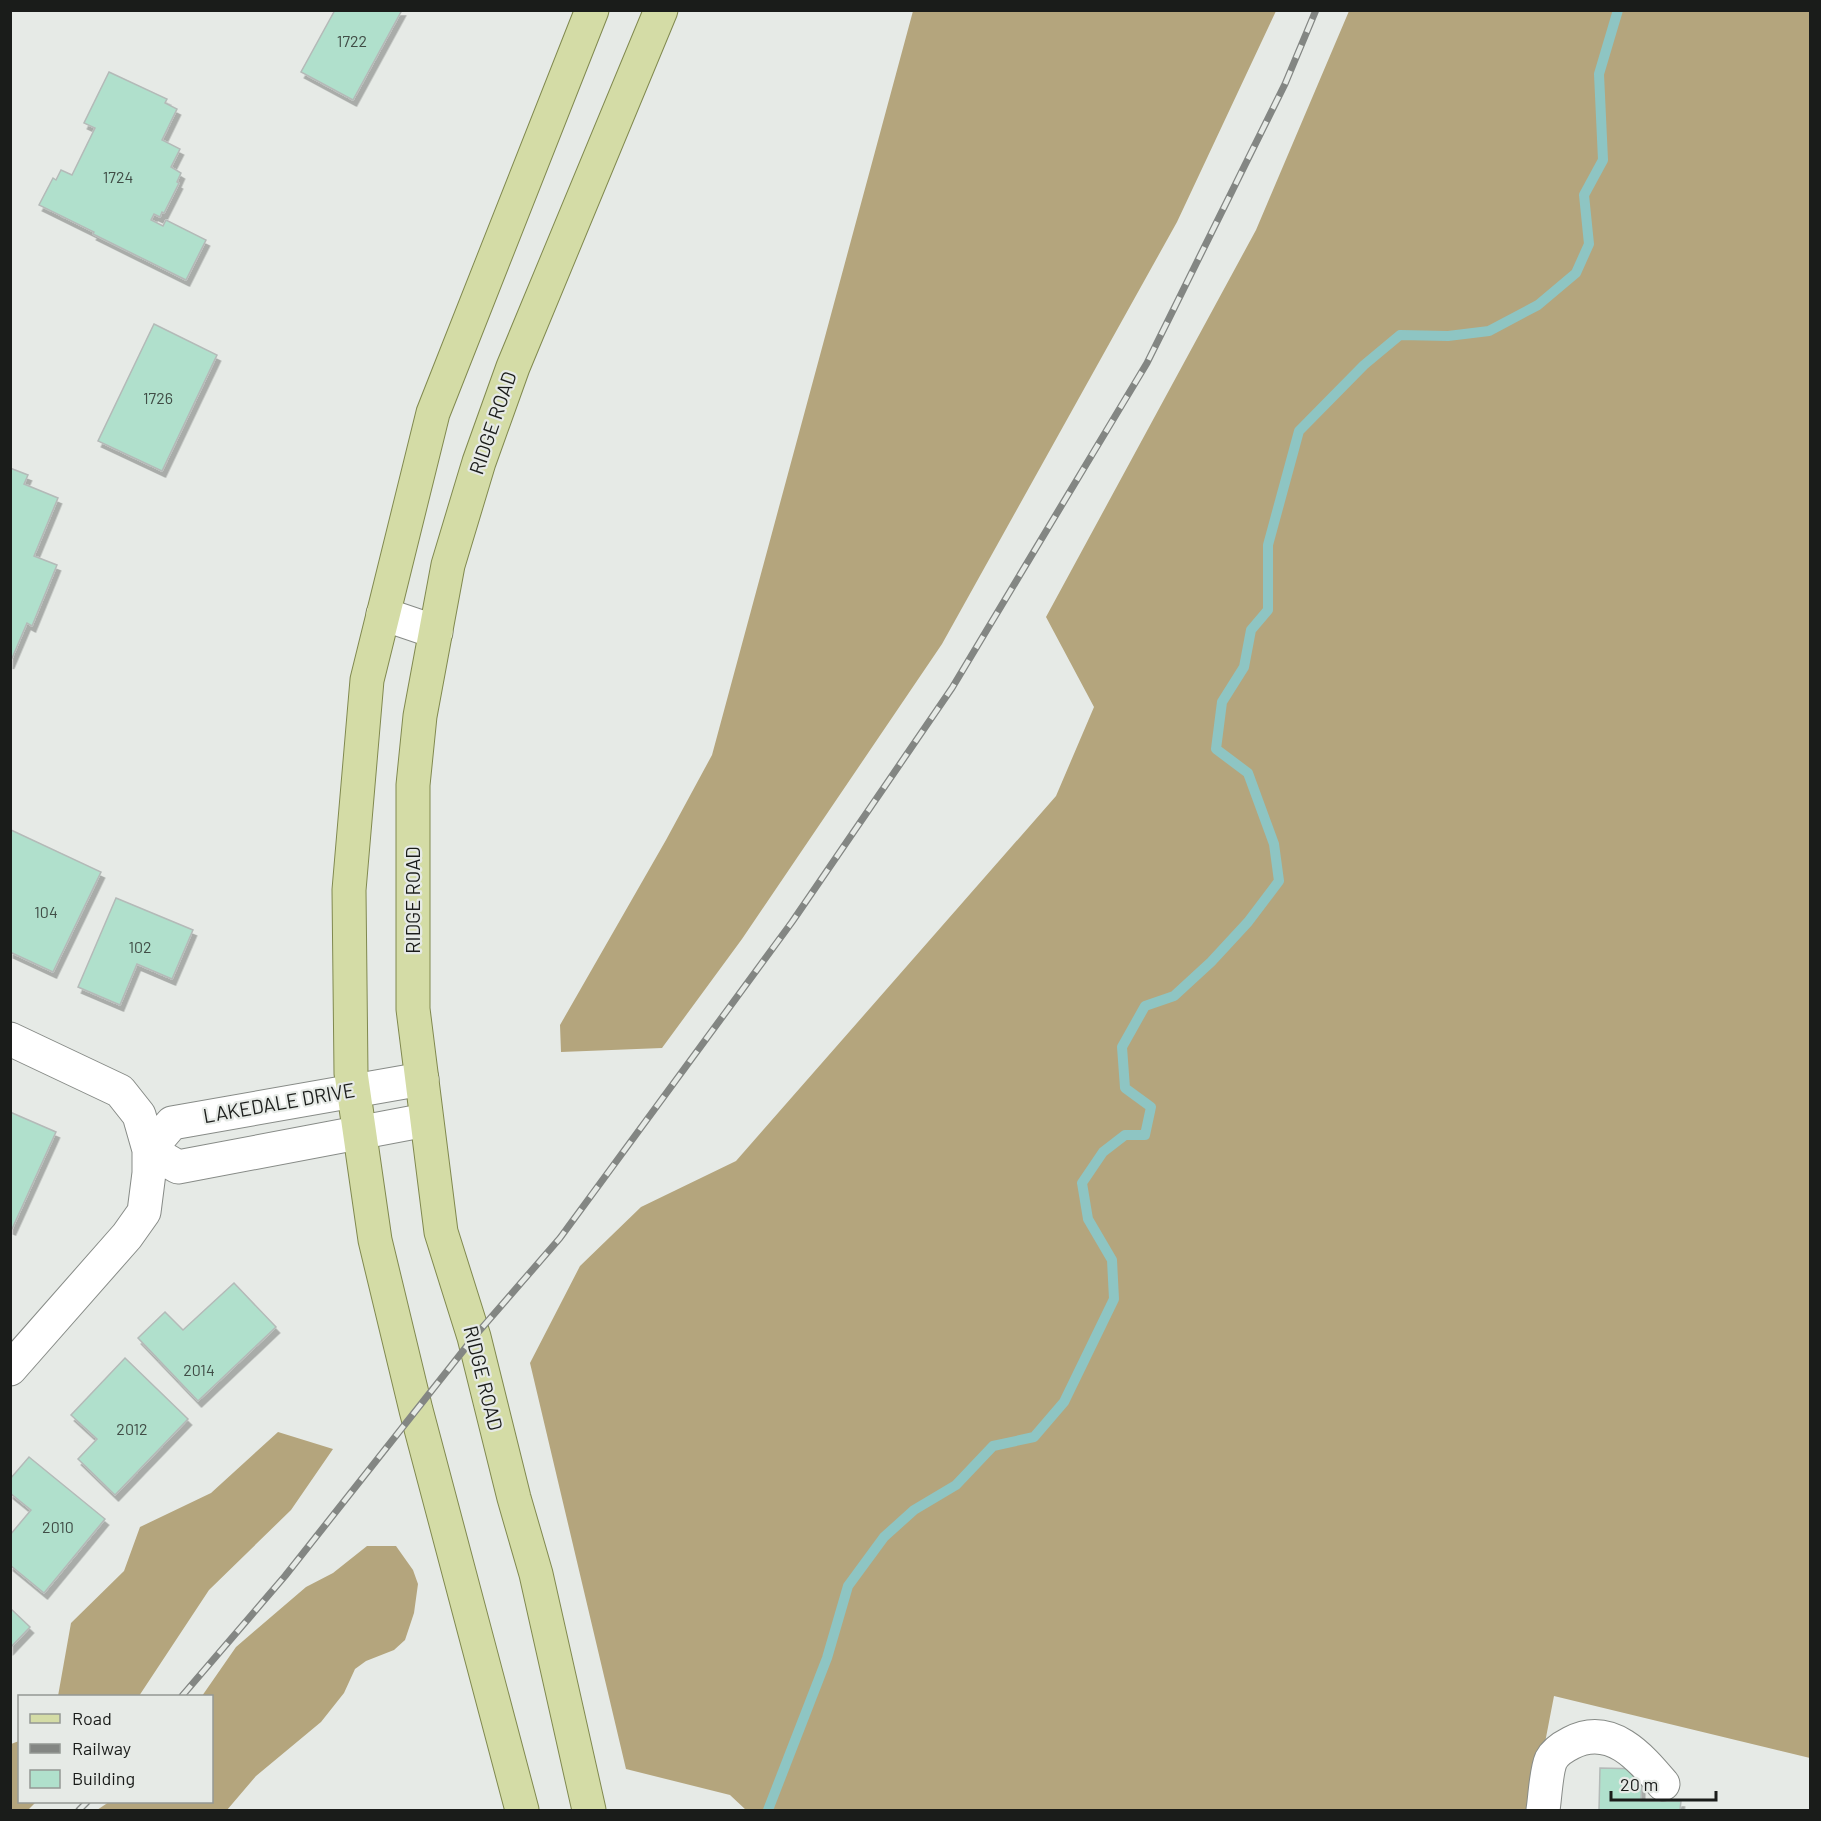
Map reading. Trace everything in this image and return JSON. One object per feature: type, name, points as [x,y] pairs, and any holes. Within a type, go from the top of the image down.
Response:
[{"type":"main road","points":[[522,1810],[416,1410],[375,1240],[351,1073],[349,890],[367,680],[433,413],[592,10]]},
{"type":"main road","name":"RIDGE ROAD","points":[[589,1810],[536,1574],[514,1498],[474,1337],[441,1232],[414,1009],[414,785],[420,716],[448,565],[479,462],[509,378],[661,10]]},
{"type":"street","points":[[384,614],[436,632]]},
{"type":"street","points":[[10,1039],[120,1091],[139,1114],[149,1150],[149,1173],[144,1212],[127,1236],[10,1369]]},
{"type":"street","name":"LAKEDALE DRIVE","points":[[149,1150],[172,1123],[422,1079]]},
{"type":"street","points":[[149,1150],[178,1167],[426,1120]]},
{"type":"street","points":[[1543,1810],[1551,1760],[1561,1748],[1576,1740],[1597,1737],[1630,1748],[1663,1784]]},
{"type":"shaded area","points":[[913,11],[1276,11],[1177,222],[942,644],[742,939],[662,1048],[561,1052],[560,1025],[712,755]]},
{"type":"shaded area","points":[[1349,11],[1810,11],[1810,1758],[1554,1696],[1532,1810],[746,1810],[730,1795],[626,1769],[530,1363],[580,1266],[641,1207],[736,1161],[1056,796],[1094,707],[1046,617],[1256,230]]},
{"type":"shaded area","points":[[278,1432],[333,1449],[291,1510],[209,1590],[140,1695],[58,1695],[71,1623],[124,1571],[140,1527],[211,1493]]},
{"type":"shaded area","points":[[367,1546],[396,1546],[413,1570],[418,1584],[414,1613],[405,1640],[394,1650],[366,1661],[355,1669],[344,1693],[321,1722],[256,1776],[227,1810],[97,1810],[108,1803],[213,1803],[213,1695],[203,1695],[236,1647],[306,1587],[333,1573]]},
{"type":"shaded area","points":[[18,1741],[18,1803],[35,1803],[28,1810],[11,1810],[11,1744]]},
{"type":"building","points":[[335,10],[402,10],[353,100],[301,72]]},
{"type":"building","points":[[109,72],[167,99],[165,103],[177,109],[162,140],[180,149],[171,167],[181,173],[177,182],[179,183],[164,213],[162,212],[160,217],[154,214],[151,220],[163,226],[166,220],[206,240],[186,280],[39,205],[53,178],[56,180],[61,170],[72,175],[95,128],[84,123]]},
{"type":"building","points":[[154,324],[217,355],[162,471],[98,441]]},
{"type":"building","points":[[10,468],[28,475],[24,484],[58,498],[34,556],[57,565],[32,626],[27,623],[10,663]]},
{"type":"building","points":[[11,830],[101,872],[53,972],[10,952]]},
{"type":"building","points":[[116,898],[193,930],[172,979],[137,964],[120,1005],[78,987]]},
{"type":"building","points":[[10,1112],[56,1132],[12,1229],[10,1228]]},
{"type":"building","points":[[234,1283],[276,1327],[198,1401],[138,1338],[165,1312],[183,1330]]},
{"type":"building","points":[[125,1358],[188,1419],[115,1495],[78,1459],[97,1439],[71,1415]]},
{"type":"building","points":[[29,1457],[105,1519],[44,1593],[10,1565],[10,1535],[31,1510],[10,1493],[10,1479]]},
{"type":"building","points":[[10,1608],[30,1627],[10,1648]]},
{"type":"building","points":[[1600,1768],[1642,1769],[1641,1801],[1681,1801],[1680,1810],[1599,1810]]},
{"type":"waterway","points":[[768,1810],[827,1658],[848,1586],[884,1537],[914,1510],[956,1485],[993,1446],[1034,1437],[1064,1402],[1114,1299],[1112,1260],[1088,1219],[1082,1183],[1103,1152],[1125,1135],[1145,1135],[1151,1107],[1125,1088],[1122,1047],[1145,1006],[1174,996],[1211,962],[1248,922],[1279,881],[1274,844],[1248,773],[1216,749],[1222,702],[1244,667],[1251,630],[1268,610],[1268,545],[1299,431],[1364,365],[1400,335],[1448,336],[1489,331],[1538,305],[1576,273],[1589,244],[1584,195],[1603,160],[1599,74],[1618,10]]},
{"type":"railway","points":[[183,1695],[285,1576],[474,1337],[560,1238],[792,922],[952,688],[1147,363],[1285,84],[1316,10]]},
{"type":"railway","points":[[79,1810],[86,1803]]}]
